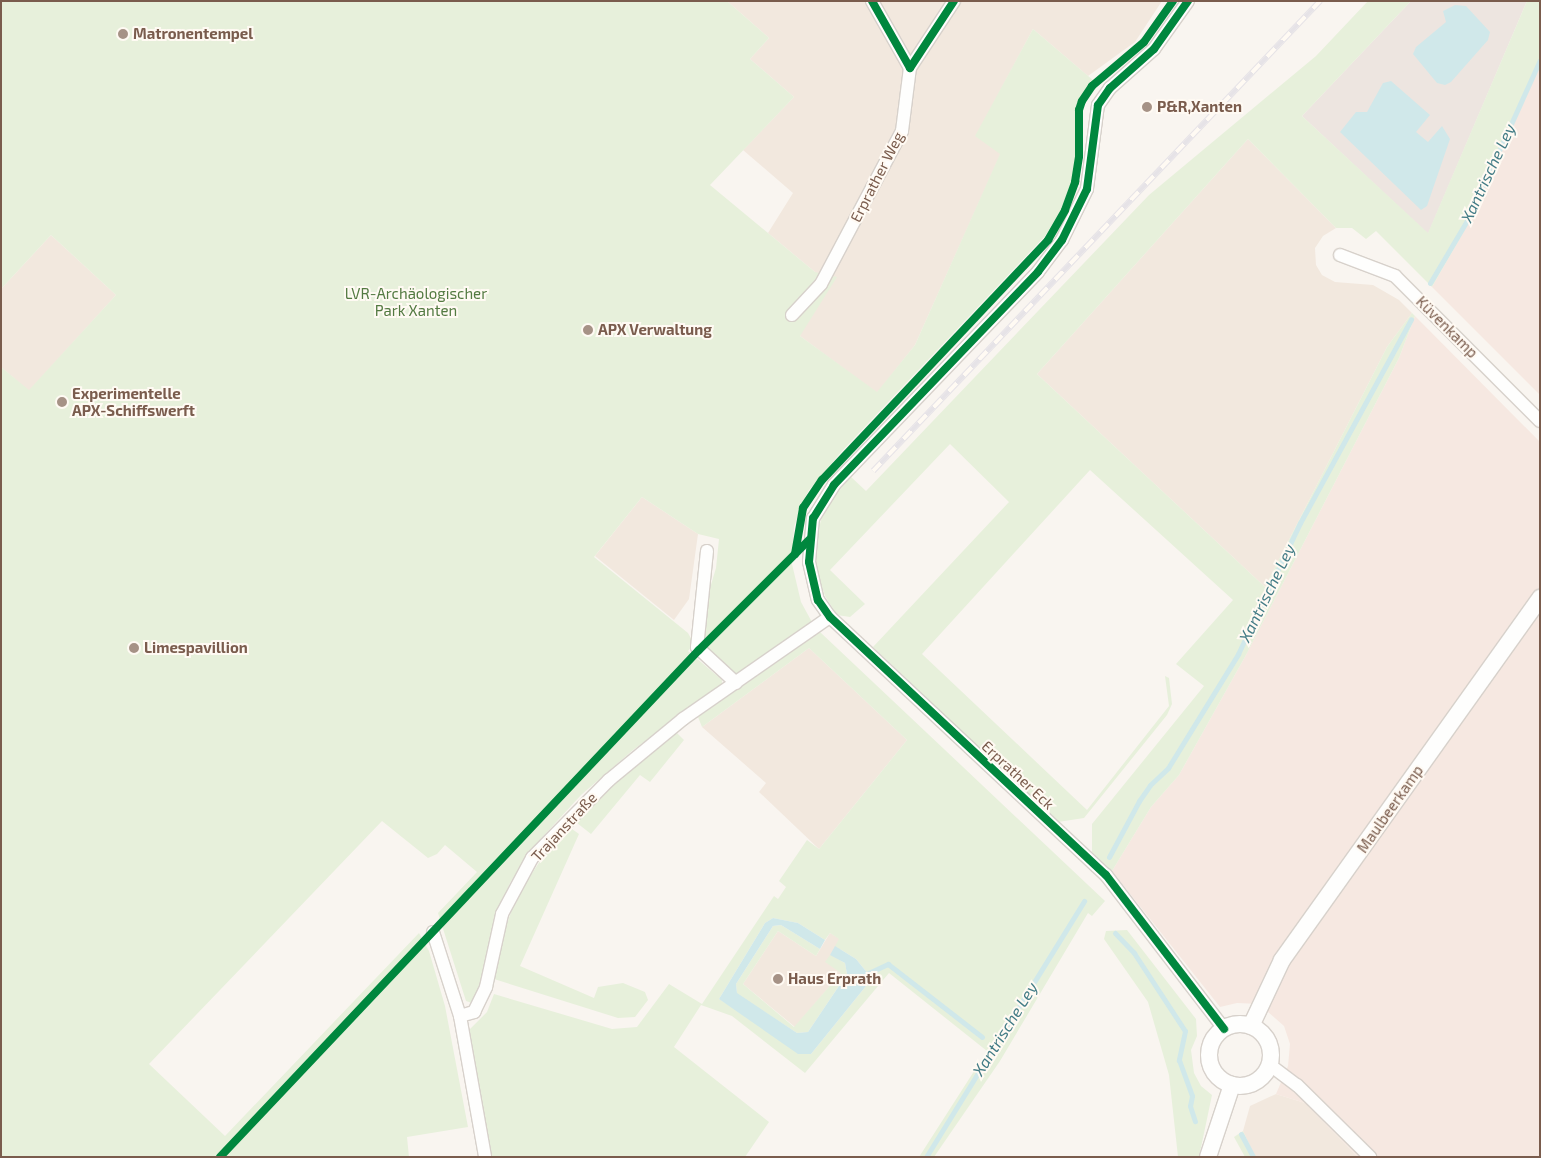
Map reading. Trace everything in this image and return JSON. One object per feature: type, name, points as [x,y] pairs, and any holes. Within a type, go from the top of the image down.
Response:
[{"type":"street","points":[[872,1],[910,68],[954,1]]},
{"type":"street","name":"Erprather Eck","points":[[1188,1],[1154,49],[1110,88],[1098,105],[1087,189],[1062,240],[1038,272],[834,485],[813,518],[809,540],[812,582],[818,600],[830,617],[1106,875],[1224,1029]]},
{"type":"street","name":"Erprather Weg","points":[[792,315],[821,284],[902,131],[910,68]]},
{"type":"street","name":"Küvenkamp","points":[[1340,255],[1395,276],[1540,421]]},
{"type":"street","points":[[707,551],[697,647],[736,683]]},
{"type":"street","name":"Maulbeerkamp","points":[[1251,1026],[1282,960],[1540,598]]},
{"type":"street","name":"Trajanstraße","points":[[460,1016],[474,1012],[486,987],[502,914],[532,858],[609,780],[683,719],[830,617]]},
{"type":"street","points":[[433,932],[460,1016],[485,1157]]},
{"type":"street","points":[[1232,1025],[1251,1026],[1268,1042],[1270,1065],[1256,1082],[1232,1085],[1214,1071],[1210,1060],[1215,1037],[1232,1025]]},
{"type":"street","points":[[1270,1065],[1297,1085],[1370,1157]]},
{"type":"street","points":[[1208,1157],[1232,1085]]},
{"type":"shaded area","points":[[727,1],[1162,1],[1135,42],[1088,76],[1033,29],[976,136],[1001,153],[915,345],[877,393],[800,336],[815,272],[768,233],[793,193],[743,150],[794,97],[750,59],[769,38]]},
{"type":"shaded area","points":[[1411,1],[1527,1],[1428,234],[1302,116]]},
{"type":"shaded area","points":[[1540,65],[1540,395],[1432,287],[1472,217]]},
{"type":"shaded area","points":[[1248,139],[1336,228],[1323,236],[1315,248],[1316,265],[1322,275],[1335,282],[1373,285],[1399,300],[1412,313],[1387,347],[1265,587],[1037,374]]},
{"type":"shaded area","points":[[51,235],[116,295],[29,391],[1,367],[1,289]]},
{"type":"shaded area","points":[[1415,316],[1540,442],[1540,1157],[1358,1157],[1305,1103],[1276,1094],[1288,1066],[1290,1044],[1284,1026],[1259,1004],[1237,1003],[1220,1007],[1112,871],[1151,807],[1179,775],[1246,655],[1399,358]]},
{"type":"shaded area","points":[[642,497],[698,534],[689,599],[674,620],[595,556]]},
{"type":"shaded area","points":[[809,648],[907,740],[819,849],[759,792],[766,783],[702,727]]},
{"type":"shaded area","points":[[778,931],[816,956],[830,933],[840,939],[841,973],[795,1027],[743,984]]},
{"type":"shaded area","points":[[1276,1094],[1305,1103],[1358,1157],[1255,1157],[1243,1131],[1250,1106]]},
{"type":"green space","name":"LVR-Archäologischer Park Xanten","points":[[1,1],[727,1],[769,38],[750,59],[794,97],[710,185],[815,272],[837,277],[800,336],[877,392],[915,345],[1000,154],[975,136],[1033,29],[1094,81],[1078,101],[1075,163],[1071,183],[1060,212],[1045,236],[842,451],[809,490],[802,503],[794,527],[792,564],[801,602],[813,624],[735,676],[702,646],[704,608],[716,568],[719,539],[698,534],[642,497],[594,557],[688,633],[694,644],[688,651],[722,680],[722,685],[633,750],[581,795],[537,843],[510,883],[495,918],[478,999],[472,1003],[466,1001],[438,913],[477,872],[445,845],[437,854],[428,858],[382,821],[149,1064],[225,1136],[419,933],[429,951],[445,1006],[468,1127],[407,1137],[409,1157],[1,1157],[1,367],[29,390],[116,295],[51,235],[1,289]]},
{"type":"green space","points":[[1368,1],[1411,1],[1302,116],[1428,233],[1527,1],[1540,1],[1540,65],[1472,217],[1432,287],[1376,231],[1366,239],[1352,228],[1336,228],[1248,139],[1037,374],[1265,587],[1387,347],[1412,313],[1415,316],[1399,358],[1246,655],[1179,775],[1151,807],[1112,871],[1092,852],[1092,824],[1204,686],[1176,664],[1233,600],[1090,470],[922,654],[1087,810],[1169,706],[1165,676],[1169,678],[1172,704],[1167,715],[1084,818],[1058,822],[873,647],[1009,502],[950,444],[830,570],[865,604],[850,617],[837,615],[825,596],[816,570],[816,540],[823,512],[850,476],[866,491],[1149,195],[1316,56]]},
{"type":"green space","points":[[820,632],[1105,901],[1092,916],[1088,913],[1000,1061],[934,1157],[919,1157],[987,1051],[889,973],[805,1073],[732,1016],[701,1005],[674,1047],[769,1122],[745,1157],[491,1157],[469,1030],[487,1012],[494,994],[612,1029],[637,1027],[669,984],[702,1004],[774,896],[778,899],[786,887],[779,881],[807,840],[819,849],[907,740],[809,648],[702,727],[698,717]],"holes":[[[773,918],[798,923],[825,940],[830,933],[839,939],[835,946],[856,959],[869,975],[866,986],[811,1054],[719,999],[765,923]]]},
{"type":"green space","points":[[675,731],[684,740],[650,782],[640,775],[591,834],[577,823],[593,803]]},
{"type":"green space","points":[[572,829],[579,834],[520,966],[594,998],[598,987],[623,983],[645,992],[648,1000],[635,1017],[618,1018],[494,979],[506,926],[517,896],[548,849]]},
{"type":"green space","points":[[781,925],[820,949],[816,956],[778,931],[743,984],[794,1027],[841,973],[825,962],[830,955],[845,963],[847,974],[808,1032],[797,1033],[737,994],[736,984],[773,926]]},
{"type":"green space","points":[[1127,930],[1196,1019],[1197,1036],[1191,1050],[1194,1073],[1201,1086],[1212,1095],[1199,1157],[1178,1157],[1169,1075],[1148,1002],[1104,939],[1106,931]]},
{"type":"green space","points":[[1243,1131],[1255,1157],[1245,1157],[1234,1137]]},
{"type":"water","points":[[1455,5],[1466,6],[1490,32],[1488,40],[1451,82],[1445,85],[1437,83],[1413,54],[1416,47],[1446,22],[1443,11]]},
{"type":"water","points":[[1391,81],[1430,115],[1416,132],[1428,142],[1442,126],[1450,139],[1427,206],[1421,210],[1340,132],[1356,112],[1367,112],[1383,83]]},
{"type":"water","points":[[773,918],[798,923],[825,940],[820,949],[781,925],[773,926],[736,984],[737,993],[797,1033],[808,1032],[847,974],[845,963],[830,955],[835,946],[856,959],[869,975],[866,986],[811,1054],[798,1054],[719,999],[765,923]]},
{"type":"waterway","name":"Xantrische Ley","points":[[1430,283],[1469,217],[1540,60]]},
{"type":"waterway","name":"Xantrische Ley","points":[[1109,857],[1139,801],[1150,785],[1168,768],[1238,654],[1300,523],[1411,319]]},
{"type":"waterway","name":"Xantrische Ley","points":[[926,1157],[1084,901]]},
{"type":"waterway","points":[[1115,933],[1134,953],[1185,1031],[1179,1060],[1192,1096],[1190,1106],[1195,1121]]},
{"type":"waterway","points":[[862,976],[888,964],[982,1037]]},
{"type":"waterway","points":[[1241,1134],[1253,1157]]},
{"type":"railway","points":[[873,471],[1320,1]]},
{"type":"cycle path","points":[[872,1],[910,68],[954,1]]},
{"type":"cycle path","points":[[795,554],[803,508],[822,480],[1048,240],[1065,210],[1075,182],[1079,156],[1079,110],[1082,101],[1092,86],[1144,42],[1173,1]]},
{"type":"cycle path","points":[[1188,1],[1154,49],[1110,88],[1098,105],[1087,189],[1062,240],[1038,272],[834,485],[813,518],[809,562],[818,600],[830,617],[1106,875],[1224,1029]]},
{"type":"cycle path","points":[[220,1157],[699,650],[809,540]]},
{"type":"place","name":"Matronentempel","points":[[123,34]]},
{"type":"place","name":"P&R,Xanten","points":[[1147,107]]},
{"type":"place","name":"APX Verwaltung","points":[[588,330]]},
{"type":"place","name":"Experimentelle APX-Schiffswerft","points":[[62,402]]},
{"type":"place","name":"Limespavillion","points":[[134,648]]},
{"type":"place","name":"Haus Erprath","points":[[778,979]]}]
